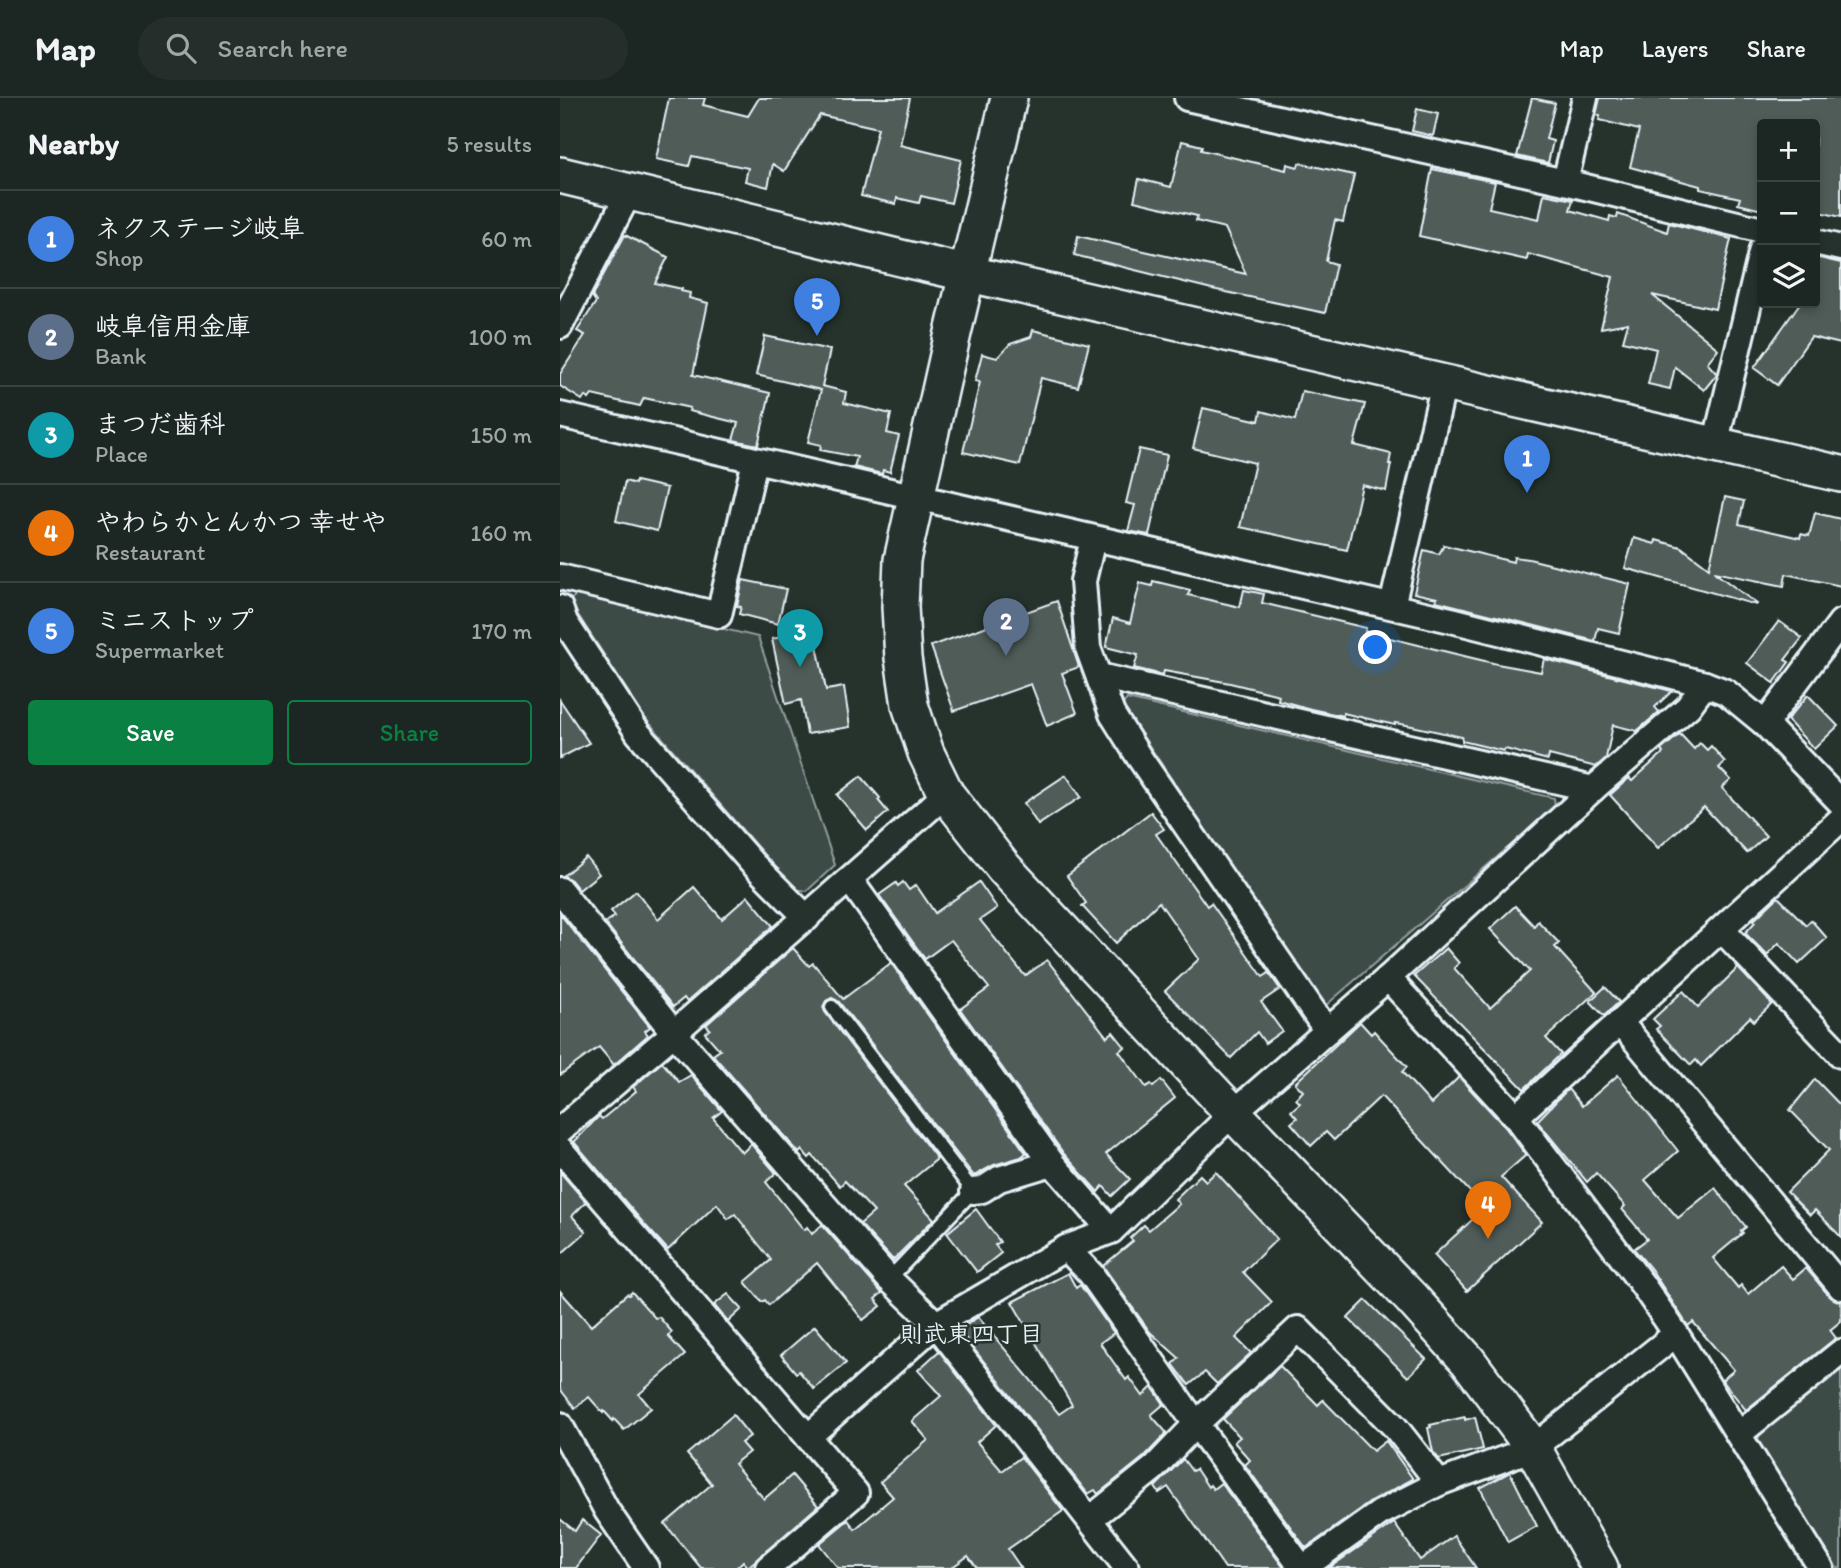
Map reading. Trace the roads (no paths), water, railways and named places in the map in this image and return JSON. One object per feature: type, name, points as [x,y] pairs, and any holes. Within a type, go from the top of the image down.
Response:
[{"type":"street","points":[[1009,98],[902,559],[900,607],[903,658],[910,705],[926,753],[946,794],[1004,868],[1468,1361],[1533,1448],[1600,1568]]},
{"type":"street","points":[[1187,98],[1757,229]]},
{"type":"street","points":[[1565,183],[1585,98]]},
{"type":"street","points":[[560,175],[969,274],[1841,474]]},
{"type":"street","points":[[560,326],[630,191]]},
{"type":"street","points":[[1820,243],[1841,248]]},
{"type":"street","points":[[1715,445],[1757,270]]},
{"type":"street","points":[[1392,606],[1444,383]]},
{"type":"street","points":[[560,415],[1392,606],[1705,684],[1726,692],[1765,724],[1841,803]]},
{"type":"street","points":[[560,577],[719,615],[755,461]]},
{"type":"street","points":[[1093,539],[1083,581],[1088,648],[1111,714],[1327,1031]]},
{"type":"street","points":[[562,618],[638,733],[751,863],[807,918]]},
{"type":"street","points":[[1765,724],[1841,622]]},
{"type":"street","points":[[1099,676],[1593,789]]},
{"type":"street","points":[[808,1437],[936,1324],[1066,1248],[1111,1231],[1233,1113],[1388,978],[1593,789],[1688,707],[1705,684]]},
{"type":"street","points":[[560,1129],[807,918],[946,794]]},
{"type":"street","points":[[1516,1117],[1841,820]]},
{"type":"street","points":[[850,880],[1052,1163],[1111,1231]]},
{"type":"street","points":[[560,890],[674,1033],[889,1279],[936,1324],[1127,1568]]},
{"type":"street","points":[[1722,930],[1841,1055]]},
{"type":"street","points":[[1388,978],[1516,1117],[1642,1284],[1676,1334],[1821,1568]]},
{"type":"street","points":[[1620,1022],[1841,1287]]},
{"type":"street","points":[[560,1149],[856,1493],[768,1568]]},
{"type":"street","points":[[973,1191],[982,1190],[999,1179],[1052,1163]]},
{"type":"street","points":[[1066,1248],[1091,1274],[1196,1424],[1303,1568],[1380,1513],[1438,1483],[1533,1448],[1676,1334]]},
{"type":"street","points":[[1090,1519],[1154,1468],[1196,1424],[1298,1329],[1395,1427],[1438,1483]]},
{"type":"street","points":[[1739,1434],[1841,1352]]},
{"type":"street","points":[[560,1425],[607,1511],[646,1568]]},
{"type":"lane","points":[[832,1007],[973,1191],[889,1279]]},
{"type":"place","name":"ミニストップ","points":[[817,336]]},
{"type":"place","name":"ネクステージ岐阜","points":[[1527,493]]},
{"type":"place","name":"岐阜信用金庫","points":[[1006,656]]},
{"type":"place","name":"まつだ歯科","points":[[800,667]]},
{"type":"place","name":"やわらかとんかつ 幸せや","points":[[1488,1239]]},
{"type":"district","name":"則武東四丁目","points":[[971,1334]]}]
